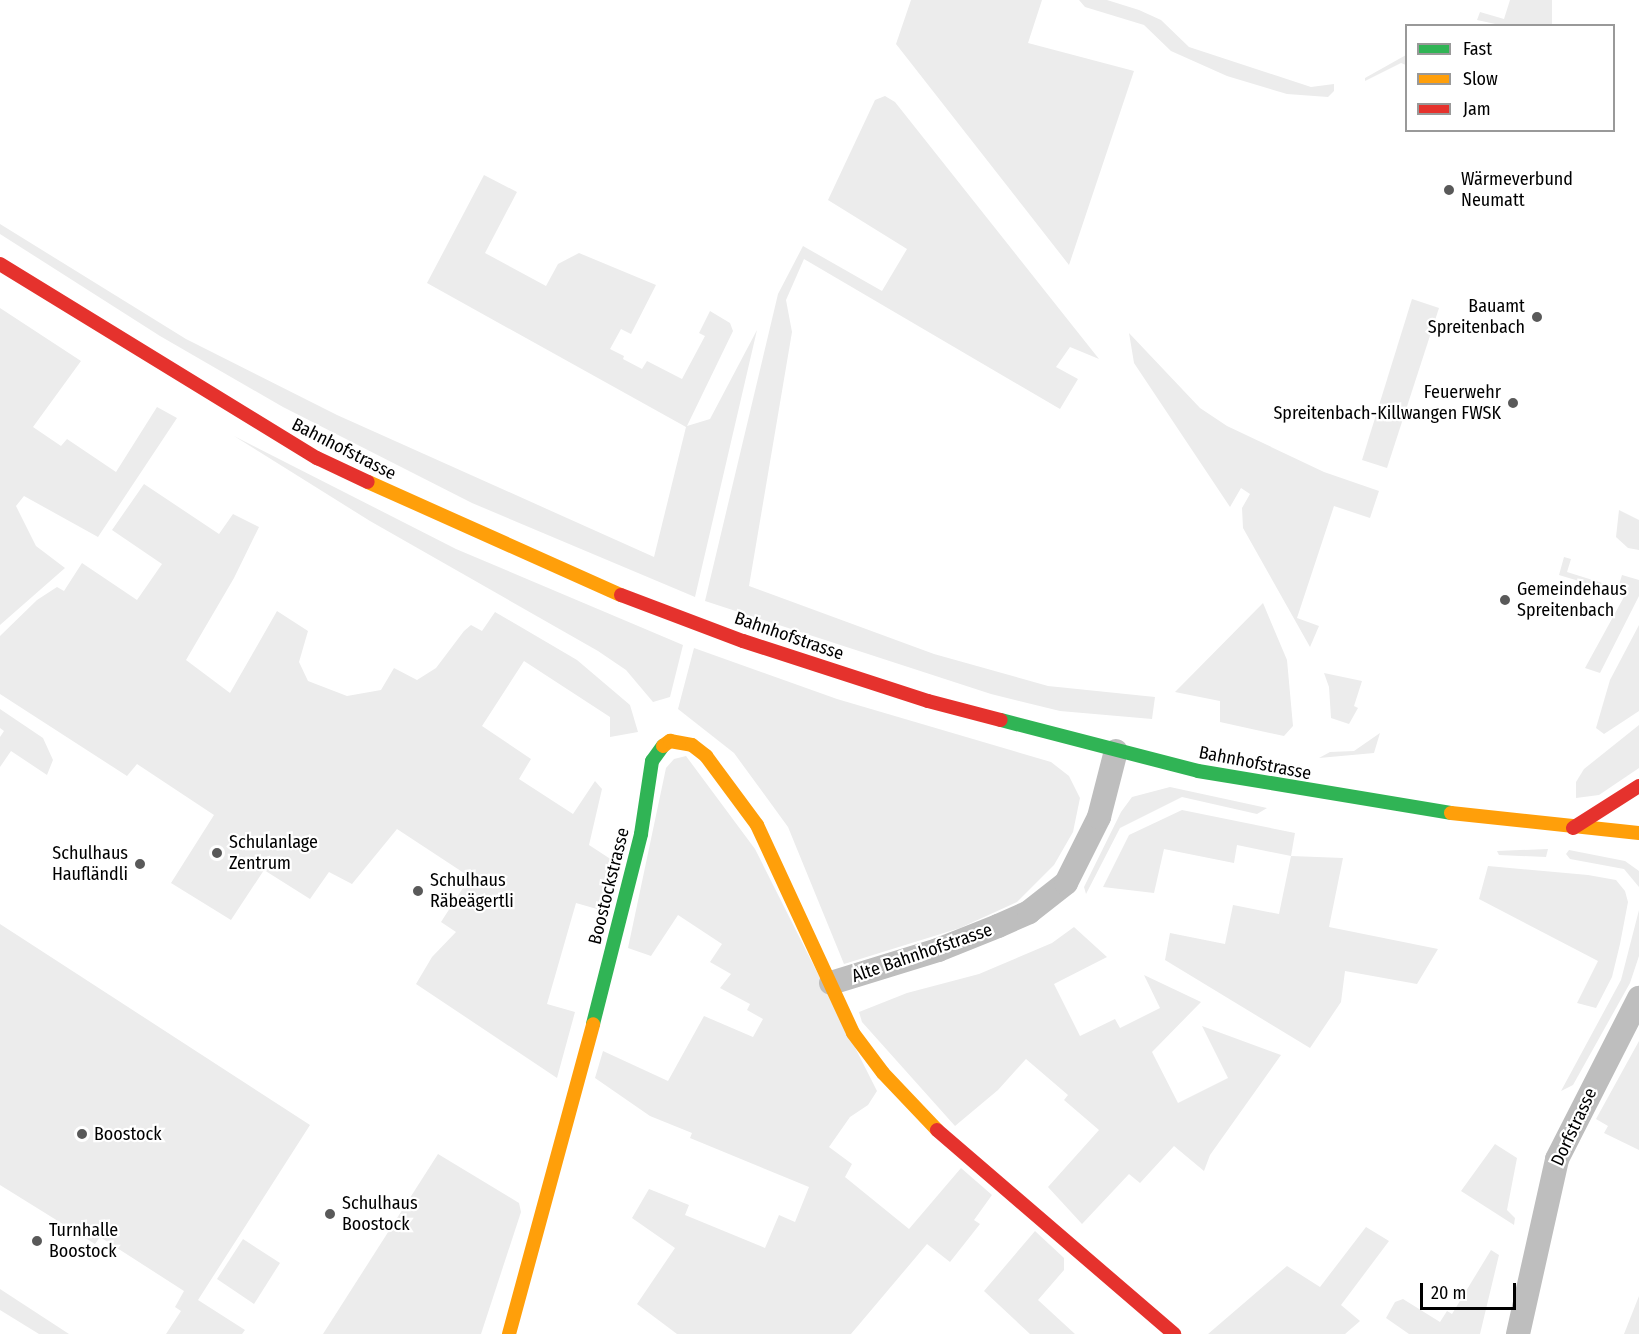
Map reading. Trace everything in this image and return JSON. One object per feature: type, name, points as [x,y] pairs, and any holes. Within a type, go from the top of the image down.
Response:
[{"type":"street","name":"Bahnhofstrasse","points":[[0,264],[317,458],[449,521],[599,586],[743,641],[928,701],[1116,752],[1295,790],[1573,828],[1639,833]]},
{"type":"street","name":"Boostockstrasse","points":[[508,1334],[557,1169],[641,834],[652,761],[658,749],[670,741],[692,745],[721,774],[757,825],[831,983]]},
{"type":"street","name":"Alte Bahnhofstrasse","points":[[1116,752],[1099,817],[1066,882],[1029,912],[938,950],[831,983],[853,1033],[919,1114],[1174,1334]]},
{"type":"street","points":[[1573,828],[1639,786]]},
{"type":"street","name":"Dorfstrasse","points":[[1518,1334],[1557,1159],[1639,998]]},
{"type":"shaded area","points":[[911,0],[1042,0],[1028,43],[1134,71],[1069,265],[896,44]]},
{"type":"shaded area","points":[[1079,0],[1107,0],[1139,10],[1161,20],[1189,47],[1311,87],[1334,84],[1334,91],[1328,97],[1287,94],[1227,76],[1171,51],[1144,25],[1085,7]]},
{"type":"shaded area","points":[[1510,0],[1552,0],[1552,24],[1495,24],[1477,20],[1480,12],[1504,19]]},
{"type":"shaded area","points":[[1405,56],[1405,65],[1401,63],[1365,81],[1365,78]]},
{"type":"shaded area","points":[[885,96],[895,102],[1099,359],[1070,347],[1056,367],[1078,379],[1060,409],[804,259],[786,300],[792,332],[749,586],[934,654],[1048,686],[1155,697],[1152,719],[1060,711],[991,694],[705,601],[778,294],[803,246],[882,291],[907,249],[828,200],[875,100]]},
{"type":"shaded area","points":[[484,175],[517,192],[485,253],[546,286],[558,264],[579,253],[656,285],[631,334],[621,329],[610,349],[624,356],[623,359],[642,369],[647,361],[682,379],[705,336],[699,333],[710,311],[730,323],[733,331],[687,426],[710,419],[757,330],[695,597],[472,503],[283,407],[160,336],[0,234],[0,224],[186,339],[337,415],[654,557],[686,427],[427,283]]},
{"type":"shaded area","points":[[1412,299],[1439,308],[1387,468],[1362,460]]},
{"type":"shaded area","points":[[0,308],[81,361],[33,427],[61,446],[67,439],[116,472],[157,407],[177,418],[98,537],[24,496],[16,506],[36,546],[65,568],[0,625]]},
{"type":"shaded area","points":[[1129,333],[1200,408],[1227,426],[1324,472],[1379,491],[1370,518],[1334,506],[1297,618],[1319,626],[1310,647],[1243,528],[1242,508],[1250,494],[1241,488],[1230,507],[1134,363]]},
{"type":"shaded area","points":[[234,436],[456,549],[683,645],[670,697],[653,702],[626,670],[598,651],[370,521]]},
{"type":"shaded area","points":[[144,484],[219,534],[233,514],[259,527],[234,578],[186,660],[230,693],[277,611],[308,631],[299,662],[308,681],[347,696],[381,690],[394,668],[417,680],[436,668],[464,631],[471,625],[482,631],[495,612],[577,660],[630,705],[638,732],[610,737],[610,717],[524,661],[482,726],[531,759],[519,779],[573,814],[595,781],[602,789],[589,845],[612,860],[604,911],[576,903],[547,1004],[575,1012],[557,1078],[416,984],[432,957],[456,932],[441,922],[470,877],[397,829],[352,884],[329,872],[310,899],[264,870],[231,920],[171,883],[214,815],[137,764],[127,776],[0,694],[0,636],[37,600],[57,587],[64,591],[82,563],[137,600],[162,564],[112,530]]},
{"type":"shaded area","points":[[1619,510],[1639,520],[1639,550],[1628,548],[1616,537]]},
{"type":"shaded area","points":[[1564,557],[1571,559],[1567,572],[1618,588],[1622,575],[1639,580],[1639,596],[1600,673],[1585,668],[1625,595],[1559,575]]},
{"type":"shaded area","points":[[1263,603],[1287,660],[1293,726],[1284,736],[1220,722],[1220,701],[1175,692]]},
{"type":"shaded area","points":[[1639,625],[1639,711],[1604,734],[1596,728],[1610,680]]},
{"type":"shaded area","points":[[694,648],[837,699],[1051,762],[1069,776],[1080,798],[1073,832],[1054,865],[1017,902],[960,928],[844,964],[788,827],[734,753],[678,709]]},
{"type":"shaded area","points":[[1324,673],[1362,681],[1354,706],[1358,708],[1349,724],[1331,718],[1329,687]]},
{"type":"shaded area","points":[[0,709],[43,738],[53,760],[47,775],[11,751],[0,767],[0,737],[4,731],[0,728]]},
{"type":"shaded area","points":[[1639,725],[1639,768],[1599,795],[1576,798],[1576,782],[1584,769]]},
{"type":"shaded area","points":[[1380,733],[1374,753],[1319,758],[1330,752],[1354,751]]},
{"type":"shaded area","points":[[686,756],[755,849],[877,1091],[868,1105],[850,1117],[829,1147],[852,1164],[845,1177],[909,1229],[961,1168],[992,1195],[974,1220],[980,1224],[950,1262],[927,1244],[851,1334],[677,1334],[637,1304],[675,1248],[632,1218],[649,1189],[689,1205],[685,1215],[765,1248],[779,1215],[795,1222],[809,1187],[690,1138],[692,1133],[650,1116],[595,1078],[603,1051],[668,1081],[704,1016],[753,1037],[763,1019],[747,1010],[750,1004],[720,988],[731,974],[710,962],[722,944],[678,915],[651,956],[628,948],[666,768],[674,759]]},
{"type":"shaded area","points":[[1170,787],[1267,808],[1257,814],[1182,797],[1120,828],[1086,894],[1084,887],[1121,812],[1132,797]]},
{"type":"shaded area","points":[[1182,810],[1295,833],[1291,856],[1237,845],[1234,863],[1164,849],[1154,893],[1103,887],[1129,835]]},
{"type":"shaded area","points":[[1548,849],[1546,857],[1499,855],[1497,851]]},
{"type":"shaded area","points":[[1569,850],[1625,861],[1639,871],[1639,887],[1624,869],[1570,859],[1566,854]]},
{"type":"shaded area","points":[[1291,856],[1343,858],[1329,927],[1438,949],[1417,984],[1345,971],[1341,1002],[1310,1048],[1165,960],[1170,933],[1225,944],[1233,905],[1279,914]]},
{"type":"shaded area","points":[[1488,866],[1588,875],[1616,880],[1625,891],[1628,902],[1612,977],[1596,1008],[1577,1003],[1598,961],[1479,899]]},
{"type":"shaded area","points":[[1639,910],[1639,956],[1630,983],[1573,1085],[1561,1091],[1621,980]]},
{"type":"shaded area","points":[[0,924],[310,1125],[198,1300],[245,1330],[242,1334],[166,1334],[181,1311],[175,1307],[184,1291],[100,1237],[95,1244],[0,1185]]},
{"type":"shaded area","points":[[1074,927],[1107,957],[1054,984],[1080,1036],[1115,1019],[1120,1028],[1160,1008],[1144,975],[1201,1002],[1152,1052],[1178,1103],[1228,1078],[1202,1026],[1281,1055],[1210,1155],[1204,1171],[1174,1146],[1140,1183],[1129,1174],[1082,1224],[1048,1187],[1099,1130],[1064,1100],[1068,1095],[1026,1059],[998,1090],[955,1126],[862,1022],[859,1012],[907,993],[979,974],[1052,943]]},
{"type":"shaded area","points":[[1639,1041],[1639,1150],[1604,1133],[1608,1126],[1596,1119]]},
{"type":"shaded area","points":[[1495,1144],[1517,1158],[1507,1210],[1515,1218],[1514,1225],[1461,1191]]},
{"type":"shaded area","points":[[438,1154],[519,1203],[521,1212],[481,1334],[323,1334]]},
{"type":"shaded area","points":[[1366,1227],[1389,1241],[1341,1305],[1360,1321],[1345,1334],[1208,1334],[1287,1266],[1320,1287]]},
{"type":"shaded area","points":[[1035,1231],[1064,1258],[1064,1270],[1038,1300],[1075,1334],[1030,1334],[984,1291]]},
{"type":"shaded area","points":[[243,1239],[280,1263],[254,1304],[217,1279]]},
{"type":"shaded area","points":[[1491,1250],[1499,1255],[1480,1334],[1409,1334],[1386,1318],[1395,1302],[1403,1299],[1440,1322],[1447,1311],[1452,1314]]},
{"type":"shaded area","points":[[0,1289],[69,1334],[39,1334],[0,1310]]},
{"type":"shaded area","points":[[1639,1296],[1639,1334],[1624,1334]]},
{"type":"traffic: fast","points":[[1001,720],[1198,771],[1451,813]]},
{"type":"traffic: fast","points":[[593,1024],[641,834],[652,761],[663,746]]},
{"type":"traffic: slow","points":[[368,482],[621,595]]},
{"type":"traffic: slow","points":[[663,746],[670,741],[692,745],[706,756],[757,825],[853,1033],[883,1073],[937,1130]]},
{"type":"traffic: slow","points":[[1451,813],[1639,833]]},
{"type":"traffic: slow","points":[[509,1334],[593,1024]]},
{"type":"traffic: jam","points":[[0,264],[317,458],[368,482]]},
{"type":"traffic: jam","points":[[621,595],[743,641],[928,701],[1001,720]]},
{"type":"traffic: jam","points":[[1573,828],[1639,786]]},
{"type":"traffic: jam","points":[[937,1130],[1174,1334]]},
{"type":"place","name":"Wärmeverbund Neumatt","points":[[1449,190]]},
{"type":"place","name":"Bauamt Spreitenbach","points":[[1537,317]]},
{"type":"place","name":"Feuerwehr Spreitenbach-Killwangen FWSK","points":[[1513,403]]},
{"type":"place","name":"Gemeindehaus Spreitenbach","points":[[1505,600]]},
{"type":"place","name":"Schulanlage Zentrum","points":[[217,853]]},
{"type":"place","name":"Schulhaus Haufländli","points":[[140,864]]},
{"type":"place","name":"Schulhaus Räbeägertli","points":[[418,891]]},
{"type":"place","name":"Boostock","points":[[82,1134]]},
{"type":"place","name":"Schulhaus Boostock","points":[[330,1214]]},
{"type":"place","name":"Turnhalle Boostock","points":[[37,1241]]}]
